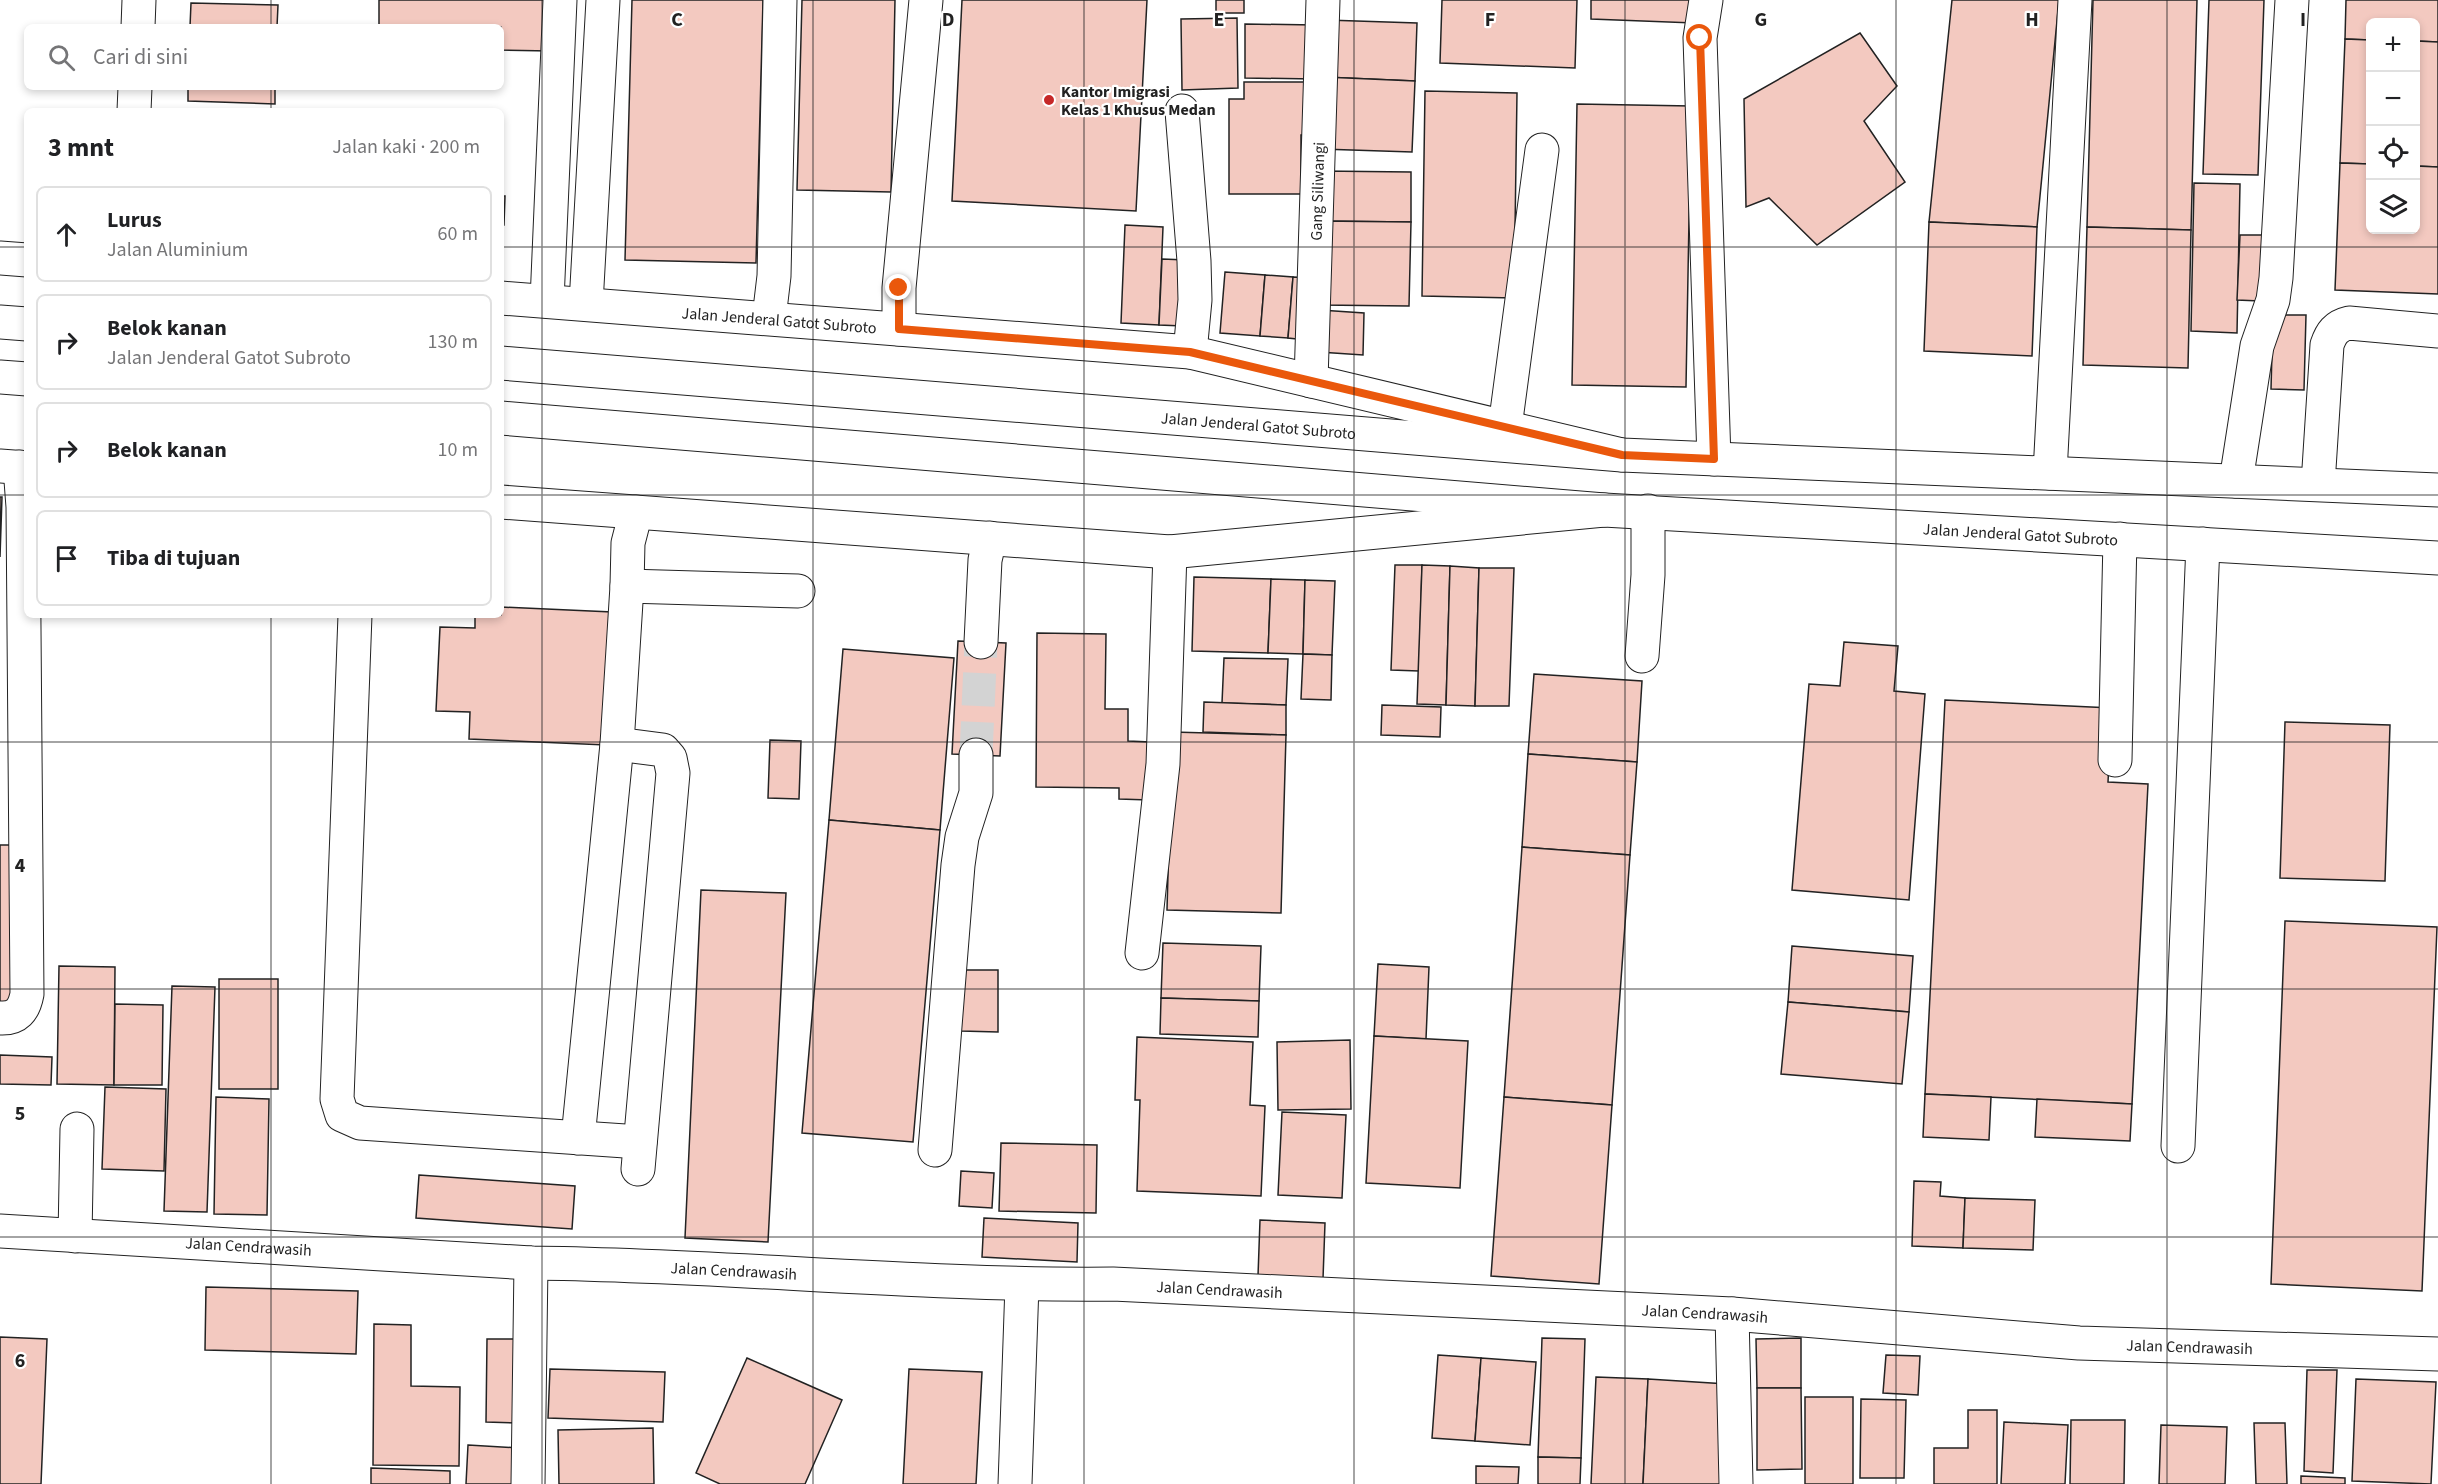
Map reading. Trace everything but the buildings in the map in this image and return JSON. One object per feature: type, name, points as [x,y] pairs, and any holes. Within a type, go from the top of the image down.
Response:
[{"type":"main road","points":[[138,24],[139,0]]},
{"type":"main road","points":[[548,301],[560,0]]},
{"type":"main road","points":[[586,304],[603,0]]},
{"type":"main road","points":[[769,318],[774,276],[780,0]]},
{"type":"main road","points":[[899,329],[899,288],[926,0]]},
{"type":"main road","name":"Gang Siliwangi","points":[[1311,381],[1323,0]]},
{"type":"main road","points":[[1706,0],[1700,38],[1714,459]]},
{"type":"main road","points":[[2050,473],[2075,0]]},
{"type":"main road","points":[[2236,481],[2257,346],[2273,300],[2276,278],[2292,0]]},
{"type":"main road","points":[[134,108],[135,90]]},
{"type":"main road","points":[[1182,111],[1194,261],[1195,300],[1190,352]]},
{"type":"main road","points":[[1505,427],[1542,150]]},
{"type":"main road","points":[[0,258],[24,260]]},
{"type":"main road","name":"Jalan Jenderal Gatot Subroto","points":[[504,297],[1190,352],[1622,455]]},
{"type":"main road","points":[[0,322],[24,324]]},
{"type":"main road","points":[[2318,484],[2327,345],[2331,334],[2342,325],[2349,323],[2438,331]]},
{"type":"main road","name":"Jalan Jenderal Gatot Subroto","points":[[504,363],[1622,455],[2438,490]]},
{"type":"main road","points":[[0,377],[24,379]]},
{"type":"main road","name":"Jalan Jenderal Gatot Subroto","points":[[504,418],[1604,510],[2438,558]]},
{"type":"main road","points":[[0,1018],[8,1019],[21,1013],[27,994],[13,819],[23,507],[16,467]]},
{"type":"main road","name":"Jalan Jenderal Gatot Subroto","points":[[504,502],[1170,552],[1604,510]]},
{"type":"main road","points":[[1642,656],[1648,575],[1648,511]]},
{"type":"main road","points":[[578,1138],[616,744],[628,543],[636,512]]},
{"type":"main road","points":[[981,642],[985,560],[990,538]]},
{"type":"main road","points":[[2115,760],[2120,539]]},
{"type":"main road","points":[[2178,1146],[2203,544]]},
{"type":"main road","points":[[1142,953],[1163,764],[1170,552]]},
{"type":"main road","points":[[627,586],[798,591]]},
{"type":"main road","points":[[356,618],[337,1099],[342,1115],[360,1123],[578,1138],[639,1155],[673,773],[670,758],[663,750],[616,744]]},
{"type":"main road","points":[[934,1150],[958,865],[962,837],[975,793],[976,755]]},
{"type":"main road","points":[[75,1236],[77,1129]]},
{"type":"main road","name":"Jalan Cendrawasih","points":[[0,1231],[531,1263],[604,1264],[1022,1285],[1113,1284],[1732,1314],[2079,1343],[2438,1354]]},
{"type":"main road","points":[[528,1484],[531,1263]]},
{"type":"main road","points":[[1015,1484],[1022,1285]]},
{"type":"main road","points":[[1732,1314],[1736,1484]]},
{"type":"tunnel","points":[[976,755],[981,642]]},
{"type":"place","name":"Kantor Imigrasi Kelas 1 Khusus Medan","points":[[1049,100]]},
{"type":"route","points":[[899,288],[899,329],[1190,352],[1622,455],[1714,459],[1700,38]]}]
